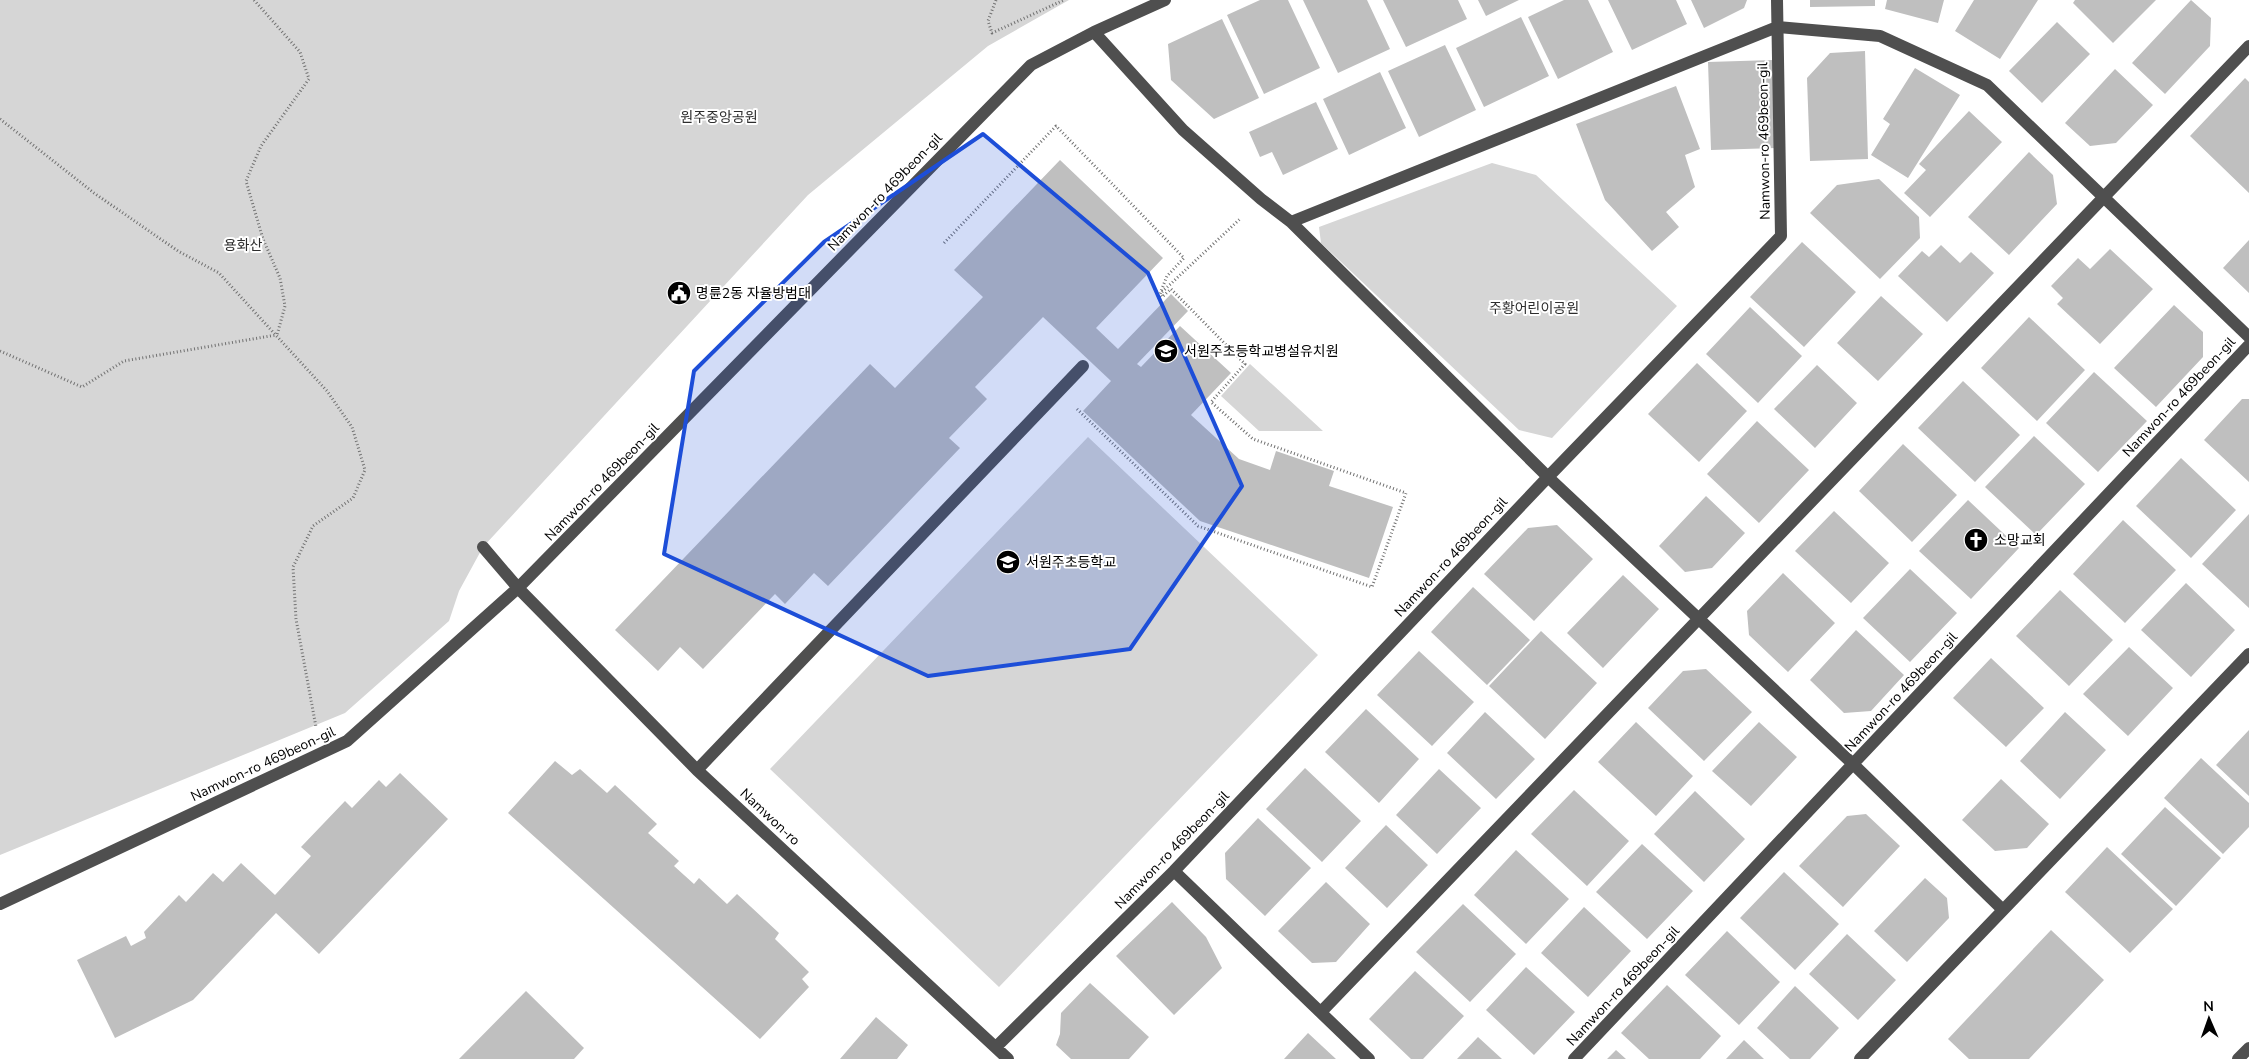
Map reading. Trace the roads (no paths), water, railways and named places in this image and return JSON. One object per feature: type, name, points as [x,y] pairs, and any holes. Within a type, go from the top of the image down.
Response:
[{"type":"street","name":"Namwon-ro 469beon-gil","points":[[0,904],[347,741],[518,588],[1031,65],[1094,32],[1165,0]]},
{"type":"street","name":"Namwon-ro 469beon-gil","points":[[996,1047],[1174,871],[1548,477],[1781,236],[1777,0]]},
{"type":"street","points":[[1291,222],[1777,27],[1880,36],[1987,85],[2249,337]]},
{"type":"street","points":[[1094,32],[1182,130],[1261,199],[1291,222],[1548,477],[1853,764],[2003,910]]},
{"type":"street","points":[[1321,1012],[2249,46]]},
{"type":"street","name":"Namwon-ro 469beon-gil","points":[[1574,1059],[2249,344]]},
{"type":"street","points":[[697,770],[1083,366]]},
{"type":"street","name":"Namwon-ro","points":[[483,547],[518,588],[697,770],[1008,1059]]},
{"type":"street","points":[[1860,1059],[2249,654]]},
{"type":"street","points":[[1174,871],[1369,1059]]},
{"type":"street","points":[[2238,1059],[2249,1048]]},
{"type":"place","name":"명륜2동 자율방범대","points":[[679,293]]},
{"type":"place","name":"서원주초등학교병설유치원","points":[[1166,351]]},
{"type":"place","name":"소망교회","points":[[1976,540]]},
{"type":"place","name":"서원주초등학교","points":[[1008,562]]},
{"type":"park label","name":"원주중앙공원","points":[[719,117]]},
{"type":"park label","name":"용화산","points":[[243,245]]},
{"type":"park label","name":"주황어린이공원","points":[[1534,308]]}]
